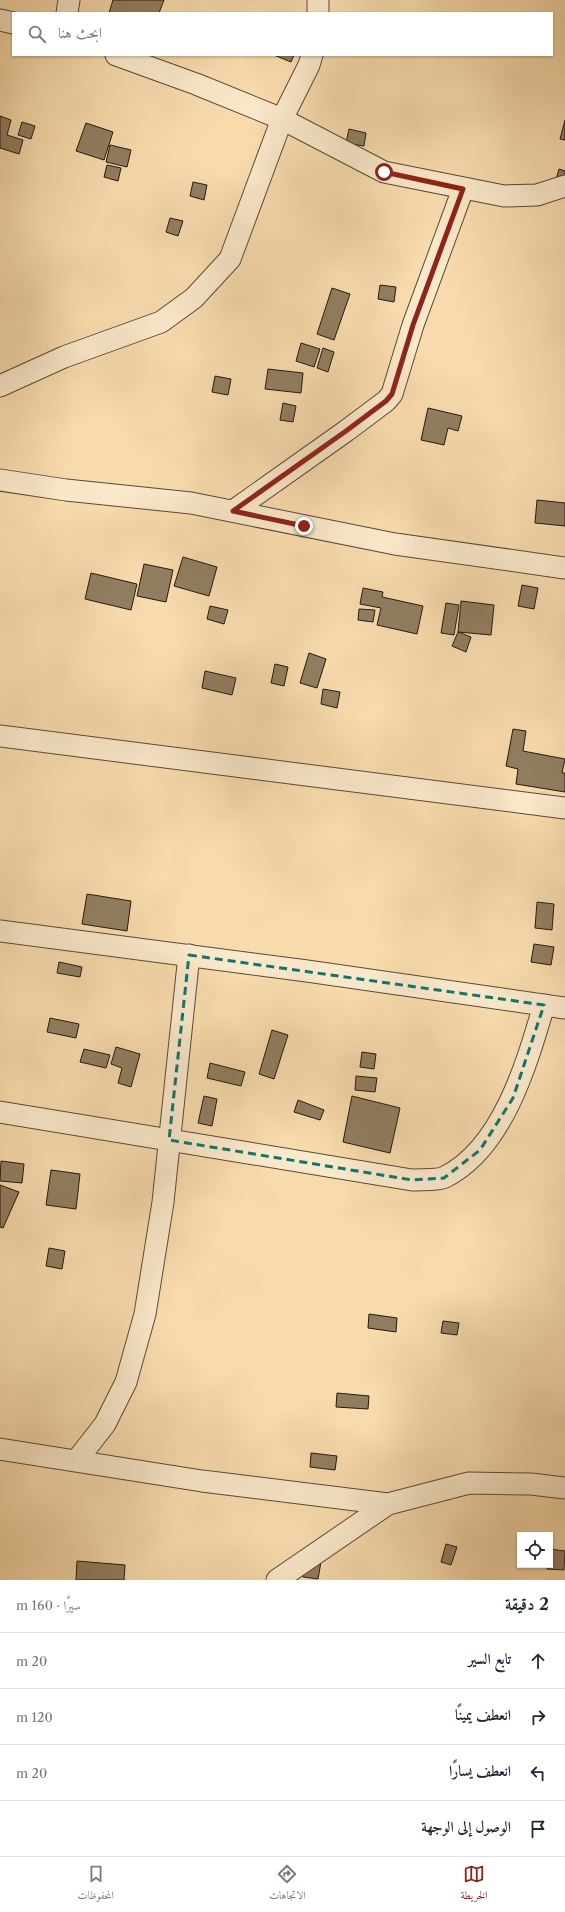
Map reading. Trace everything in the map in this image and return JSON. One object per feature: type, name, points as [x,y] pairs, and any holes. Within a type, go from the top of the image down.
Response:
[{"type":"street","points":[[67,12],[69,0]]},
{"type":"street","points":[[318,0],[318,12]]},
{"type":"street","points":[[0,20],[12,23]]},
{"type":"street","points":[[119,56],[196,84],[282,120],[384,172],[463,189],[511,196],[536,195],[565,186]]},
{"type":"street","points":[[0,386],[64,357],[161,322],[194,298],[230,259],[282,120],[309,65],[312,56]]},
{"type":"street","points":[[233,511],[346,431],[386,401],[392,394],[413,325],[463,189]]},
{"type":"street","points":[[0,480],[66,490],[191,503],[395,544],[565,568]]},
{"type":"street","points":[[0,736],[565,808]]},
{"type":"street","points":[[0,931],[189,955],[565,1008]]},
{"type":"street","points":[[77,1460],[105,1424],[126,1382],[145,1314],[163,1202],[189,955]]},
{"type":"street","points":[[0,1112],[412,1180],[444,1178],[464,1165],[480,1150],[513,1098],[532,1048],[544,1005]]},
{"type":"street","points":[[0,1449],[202,1481],[388,1504]]},
{"type":"street","points":[[277,1580],[388,1504],[469,1483],[531,1484],[565,1488]]},
{"type":"highlighted area","points":[[189,955],[544,1005],[513,1098],[480,1150],[444,1178],[412,1180],[169,1140]]},
{"type":"building","points":[[113,0],[164,0],[159,12],[109,12]]},
{"type":"building","points":[[276,56],[294,56],[291,62]]},
{"type":"building","points":[[0,116],[11,120],[7,135],[23,140],[19,154],[0,148]]},
{"type":"building","points":[[565,120],[565,140],[560,139]]},
{"type":"building","points":[[22,122],[35,126],[31,139],[18,135]]},
{"type":"building","points":[[86,123],[113,132],[104,160],[76,151]]},
{"type":"building","points":[[349,129],[366,133],[364,146],[346,143]]},
{"type":"building","points":[[110,145],[131,150],[127,167],[106,162]]},
{"type":"building","points":[[107,165],[121,168],[118,181],[104,177]]},
{"type":"building","points":[[559,169],[565,171],[565,185],[555,183]]},
{"type":"building","points":[[193,182],[207,185],[204,200],[190,196]]},
{"type":"building","points":[[170,218],[183,221],[178,236],[166,232]]},
{"type":"building","points":[[380,285],[396,287],[394,302],[378,299]]},
{"type":"building","points":[[332,288],[350,294],[334,340],[317,334]]},
{"type":"building","points":[[301,343],[320,349],[314,367],[296,361]]},
{"type":"building","points":[[323,348],[334,352],[328,372],[317,368]]},
{"type":"building","points":[[268,369],[303,373],[301,393],[265,389]]},
{"type":"building","points":[[215,376],[231,379],[228,395],[212,392]]},
{"type":"building","points":[[283,403],[296,406],[293,422],[280,420]]},
{"type":"building","points":[[428,408],[462,416],[458,431],[448,428],[444,445],[421,440]]},
{"type":"building","points":[[537,500],[565,503],[565,526],[535,523]]},
{"type":"building","points":[[183,557],[217,567],[209,596],[174,586]]},
{"type":"building","points":[[144,564],[173,570],[166,602],[137,596]]},
{"type":"building","points":[[91,573],[137,584],[131,610],[85,599]]},
{"type":"building","points":[[522,585],[538,588],[534,609],[518,606]]},
{"type":"building","points":[[363,588],[383,592],[382,597],[423,606],[417,634],[377,625],[381,608],[360,604]]},
{"type":"building","points":[[461,601],[494,605],[491,635],[458,632]]},
{"type":"building","points":[[446,603],[459,605],[454,635],[441,633]]},
{"type":"building","points":[[210,606],[228,610],[224,624],[207,619]]},
{"type":"building","points":[[359,609],[375,610],[373,622],[358,620]]},
{"type":"building","points":[[458,632],[471,637],[466,652],[452,646]]},
{"type":"building","points":[[309,653],[326,659],[317,688],[300,683]]},
{"type":"building","points":[[275,664],[288,667],[284,686],[271,683]]},
{"type":"building","points":[[205,671],[236,678],[232,695],[202,688]]},
{"type":"building","points":[[323,689],[340,692],[337,708],[321,704]]},
{"type":"building","points":[[513,729],[526,731],[523,751],[565,759],[562,773],[565,773],[565,792],[516,784],[518,769],[506,766]]},
{"type":"building","points":[[87,894],[131,901],[127,931],[82,924]]},
{"type":"building","points":[[537,902],[554,904],[552,930],[535,928]]},
{"type":"building","points":[[534,944],[554,947],[551,965],[531,962]]},
{"type":"building","points":[[59,962],[82,967],[80,977],[57,973]]},
{"type":"building","points":[[50,1018],[79,1024],[76,1038],[47,1032]]},
{"type":"building","points":[[272,1030],[288,1035],[274,1079],[259,1074]]},
{"type":"building","points":[[116,1047],[140,1054],[131,1087],[118,1083],[122,1068],[111,1064]]},
{"type":"building","points":[[84,1049],[110,1055],[106,1068],[80,1062]]},
{"type":"building","points":[[362,1052],[376,1054],[374,1069],[360,1067]]},
{"type":"building","points":[[210,1063],[245,1072],[241,1086],[207,1078]]},
{"type":"building","points":[[356,1076],[377,1078],[375,1092],[355,1090]]},
{"type":"building","points":[[204,1096],[217,1099],[212,1126],[198,1123]]},
{"type":"building","points":[[352,1096],[400,1108],[390,1153],[343,1142]]},
{"type":"building","points":[[298,1100],[324,1110],[320,1120],[294,1112]]},
{"type":"building","points":[[1,1161],[24,1164],[22,1183],[0,1181]]},
{"type":"building","points":[[51,1170],[80,1174],[76,1209],[46,1205]]},
{"type":"building","points":[[0,1185],[19,1192],[3,1228],[0,1227]]},
{"type":"building","points":[[49,1248],[65,1251],[62,1269],[46,1266]]},
{"type":"building","points":[[369,1314],[397,1318],[396,1332],[368,1328]]},
{"type":"building","points":[[443,1321],[459,1323],[457,1335],[441,1333]]},
{"type":"building","points":[[337,1393],[369,1396],[368,1409],[336,1407]]},
{"type":"building","points":[[311,1453],[337,1456],[335,1470],[310,1467]]},
{"type":"building","points":[[446,1544],[457,1547],[451,1565],[441,1562]]},
{"type":"building","points":[[553,1549],[565,1551],[564,1570],[547,1569],[553,1568]]},
{"type":"building","points":[[305,1559],[321,1562],[318,1579],[303,1577]]},
{"type":"building","points":[[77,1561],[125,1565],[124,1580],[76,1580]]},
{"type":"route","points":[[304,526],[233,511],[346,431],[386,401],[392,394],[413,325],[463,189],[384,172]]}]
